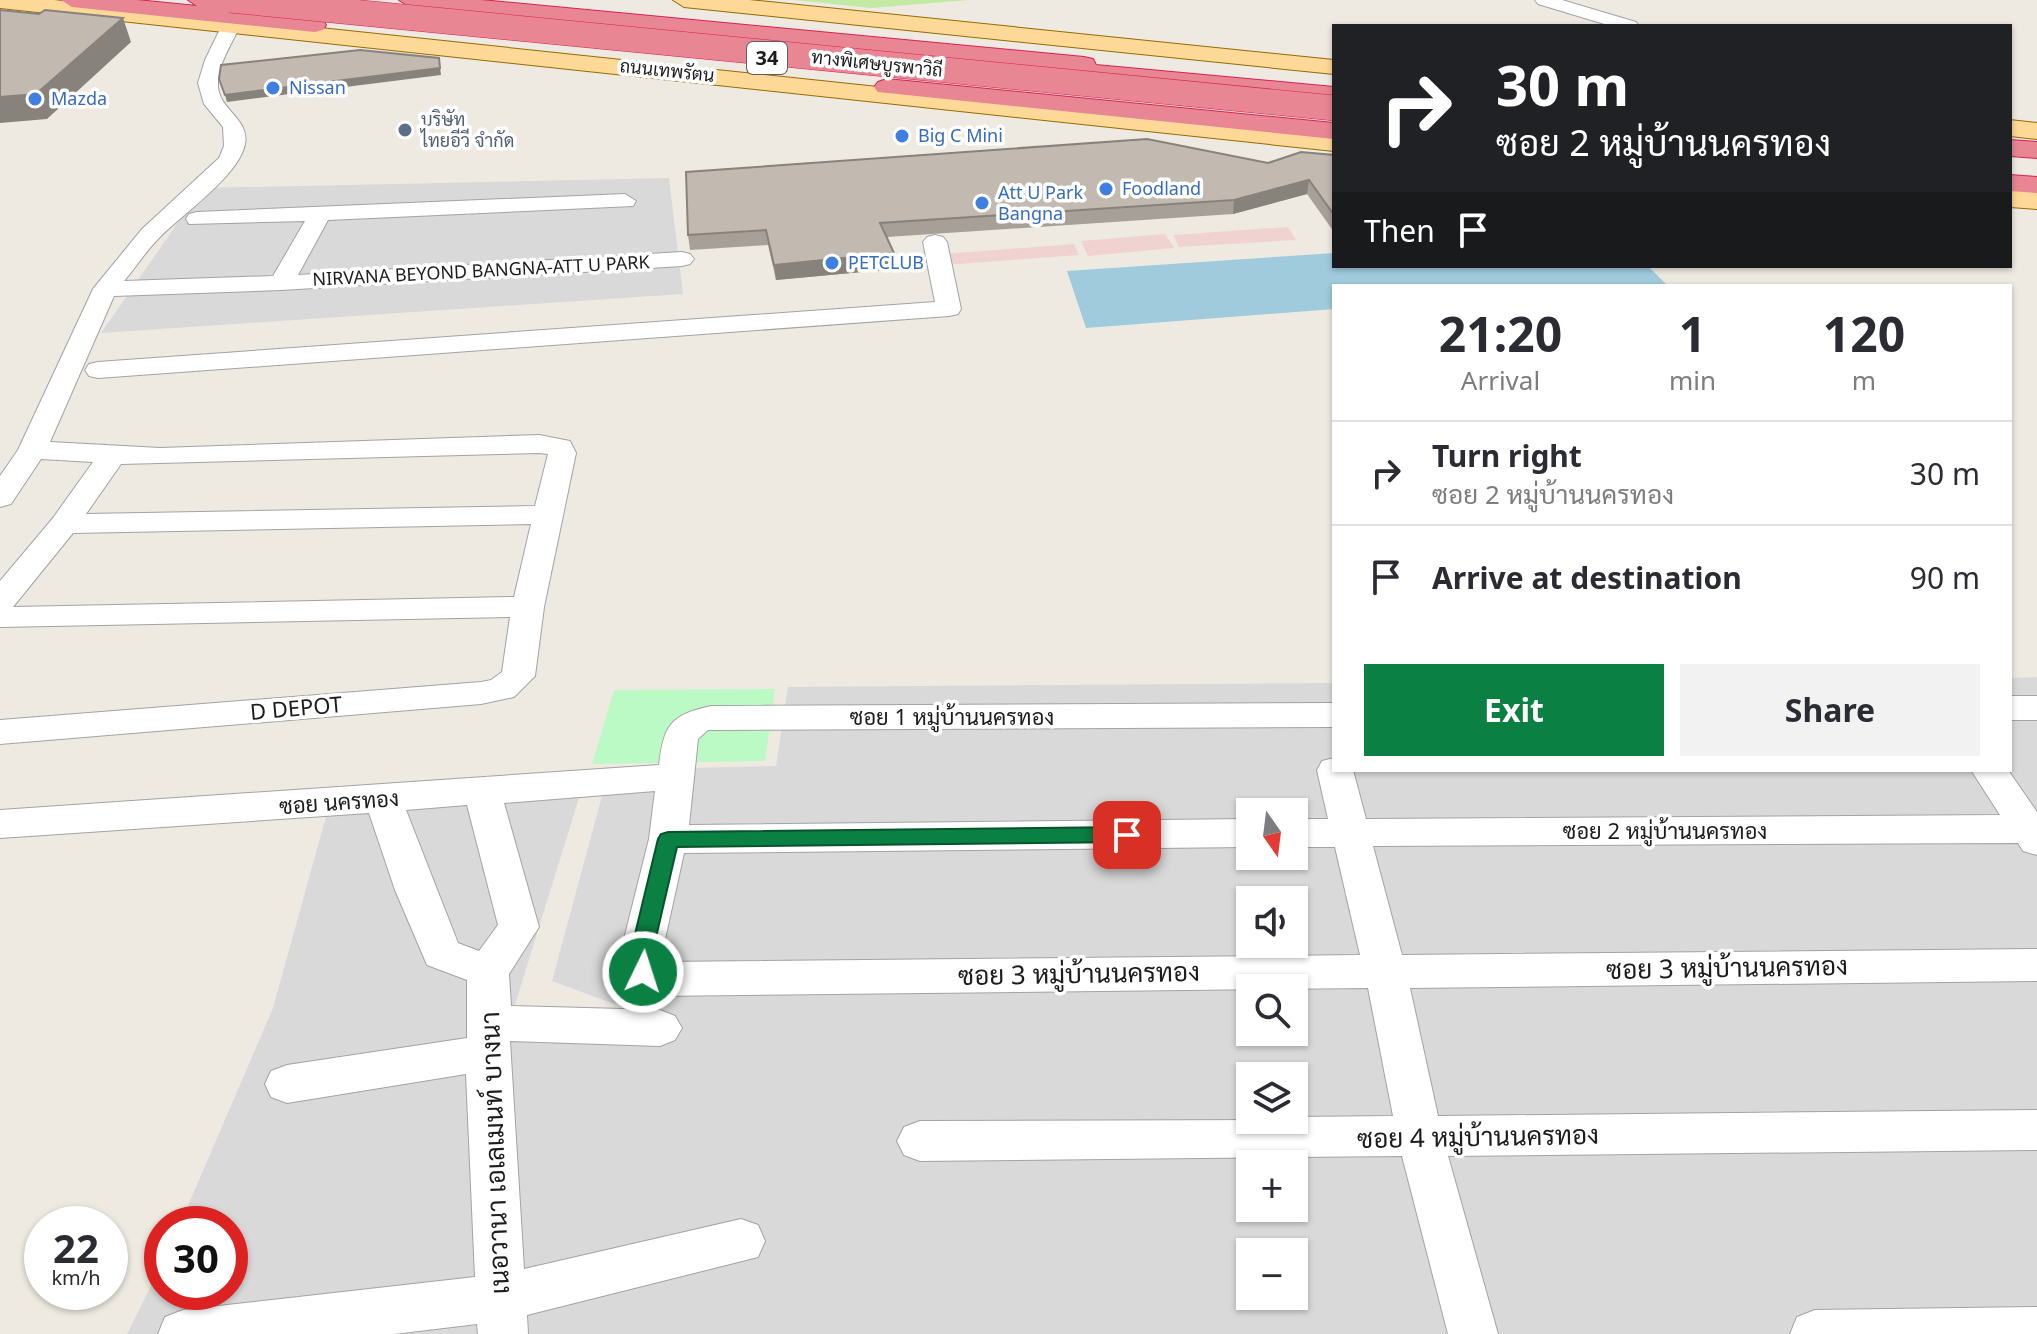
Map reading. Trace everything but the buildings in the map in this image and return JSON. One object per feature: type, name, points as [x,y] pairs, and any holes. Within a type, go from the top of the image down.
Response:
[{"type":"highway","points":[[72,0],[1332,131]]},
{"type":"highway","name":"ถนนเทพรัตน","points":[[199,0],[1332,115]]},
{"type":"highway","points":[[315,25],[303,14],[320,0]]},
{"type":"highway","name":"ทางพิเศษบูรพาวิถี","points":[[352,0],[1332,95]]},
{"type":"highway","name":"34","points":[[410,0],[1332,88]]},
{"type":"highway","points":[[555,0],[1332,77]]},
{"type":"highway","name":"ทางพิเศษบูรพาวิถี","points":[[231,12],[1332,108]]},
{"type":"highway","points":[[2012,147],[2029,135]]},
{"type":"highway","points":[[2012,158],[2037,161]]},
{"type":"highway","points":[[2012,173],[2037,176]]},
{"type":"highway","points":[[2012,183],[2037,185]]},
{"type":"main road","name":"34","points":[[684,0],[1332,67]]},
{"type":"main road","name":"ถนนเทพรัตน","points":[[0,1],[231,12],[1332,143]]},
{"type":"main road","points":[[2012,198],[2037,200]]},
{"type":"street","points":[[1544,0],[1623,24]]},
{"type":"street","points":[[0,498],[32,450],[105,289],[150,234],[228,161],[237,146],[238,135],[211,100],[208,80],[231,12]]},
{"type":"street","points":[[197,219],[625,201]]},
{"type":"street","name":"NIRVANA BEYOND BANGNA-ATT U PARK","points":[[281,283],[320,214]]},
{"type":"street","points":[[98,370],[949,309],[935,242]]},
{"type":"street","name":"NIRVANA BEYOND BANGNA-ATT U PARK","points":[[105,289],[281,283],[682,259]]},
{"type":"street","name":"D DEPOT","points":[[0,732],[496,691],[518,676],[528,607],[562,453],[560,447],[539,444],[234,455],[112,456],[89,451],[32,450]]},
{"type":"street","points":[[0,602],[64,524],[112,456]]},
{"type":"street","points":[[64,524],[548,515]]},
{"type":"street","points":[[0,617],[528,607]]},
{"type":"street","points":[[2012,708],[2037,708]]},
{"type":"street","points":[[1327,716],[1332,754]]},
{"type":"street","name":"ซอย 1 หมู่บ้านนครทอง","points":[[668,839],[681,734],[697,721],[711,718],[1327,716]]},
{"type":"street","points":[[1335,772],[1385,971],[1420,1138],[1473,1334]]},
{"type":"street","points":[[1990,772],[2034,833]]},
{"type":"street","name":"ซอย นครทอง","points":[[0,824],[678,776]]},
{"type":"street","points":[[383,799],[415,890],[442,954],[488,971],[519,927],[482,790]]},
{"type":"street","points":[[668,839],[1236,833]]},
{"type":"street","name":"ซอย 2 หมู่บ้านนครทอง","points":[[1308,833],[2034,833]]},
{"type":"street","name":"ซอย 3 หมู่บ้านนครทอง","points":[[668,839],[639,963],[648,976],[656,979],[2037,965]]},
{"type":"street","name":"เนอวานา เอเลเมนท์ บางนา","points":[[488,971],[488,1038],[502,1316]]},
{"type":"street","points":[[287,1084],[488,1038],[660,1028]]},
{"type":"street","name":"ซอย 4 หมู่บ้านนครทอง","points":[[920,1141],[2037,1130]]},
{"type":"street","points":[[183,1334],[502,1316],[741,1241]]},
{"type":"street","points":[[1815,1334],[2037,1331]]},
{"type":"shaded area","points":[[669,178],[683,294],[101,333],[202,188]]},
{"type":"shaded area","points":[[1288,227],[1296,240],[1179,247],[1173,235]]},
{"type":"shaded area","points":[[1165,234],[1174,248],[1088,256],[1081,241]]},
{"type":"shaded area","points":[[1074,244],[1079,255],[906,268],[903,257]]},
{"type":"shaded area","points":[[2037,677],[2037,1334],[127,1334],[144,1300],[144,1310],[248,1310],[248,1206],[188,1206],[273,1008],[327,813],[583,785],[513,1011],[628,1009],[552,981],[609,770],[776,766],[788,687],[1332,683],[1332,772],[2012,772],[2012,678]]},
{"type":"green space","points":[[794,0],[969,0],[871,8]]},
{"type":"green space","points":[[775,689],[765,761],[592,764],[614,690]]},
{"type":"water","points":[[1332,253],[1332,268],[1650,268],[1666,284],[1332,284],[1332,309],[1086,328],[1067,271]]},
{"type":"place","name":"Nissan","points":[[273,88]]},
{"type":"place","name":"Mazda","points":[[35,99]]},
{"type":"place","name":"บริษัท ไทยอีวี จำกัด","points":[[405,130]]},
{"type":"place","name":"Big C Mini","points":[[902,136]]},
{"type":"place","name":"Foodland","points":[[1106,189]]},
{"type":"place","name":"Att U Park Bangna","points":[[982,203]]},
{"type":"place","name":"PETCLUB","points":[[832,263]]},
{"type":"route","points":[[643,972],[639,963],[668,839],[1127,835]]}]
